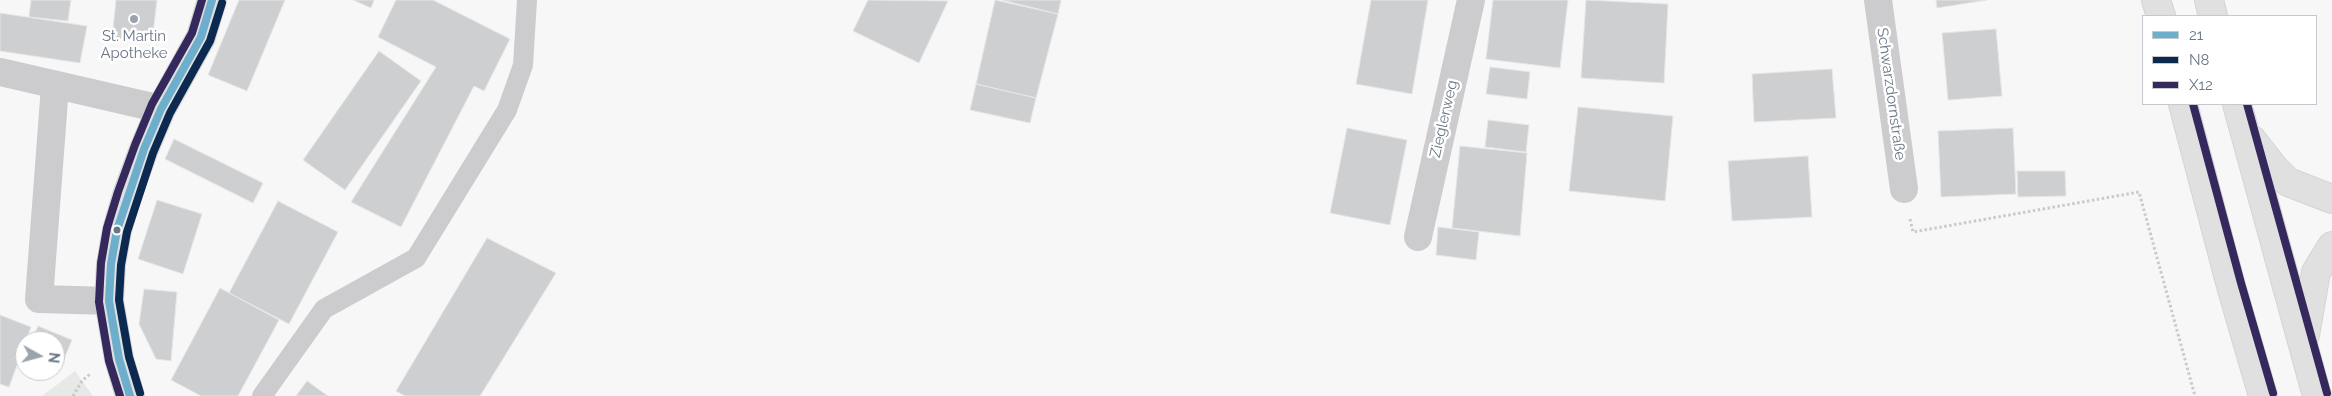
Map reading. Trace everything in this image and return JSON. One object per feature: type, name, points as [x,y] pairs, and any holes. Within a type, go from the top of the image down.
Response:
[{"type":"main road","points":[[130,396],[119,358],[109,301],[111,264],[122,212],[144,149],[161,109],[200,37],[212,0]]},
{"type":"main road","points":[[2156,0],[2161,15]]},
{"type":"main road","points":[[2209,0],[2213,15]]},
{"type":"main road","points":[[2183,105],[2262,396]]},
{"type":"main road","points":[[2240,116],[2274,168],[2288,182],[2332,199]]},
{"type":"main road","points":[[2240,116],[2317,396]]},
{"type":"main road","points":[[2303,347],[2310,296],[2316,272],[2332,246]]},
{"type":"street","name":"Zieglerweg","points":[[1418,237],[1471,0]]},
{"type":"street","name":"Schwarzdornstraße","points":[[1878,0],[1904,189]]},
{"type":"street","points":[[0,72],[161,109]]},
{"type":"street","points":[[55,86],[39,298],[109,301]]},
{"type":"lane","points":[[262,396],[324,309],[416,258],[507,110],[523,65],[527,0]]},
{"type":"path","points":[[1904,189],[1913,232],[2139,192],[2195,396]]},
{"type":"shaded area","points":[[75,371],[93,396],[42,396],[62,381],[65,381],[65,379]]},
{"type":"building","points":[[31,0],[71,0],[68,21],[29,17]]},
{"type":"building","name":"St. Martin Apotheke","points":[[116,0],[157,0],[152,42],[112,38]]},
{"type":"building","points":[[239,0],[285,0],[247,91],[208,75]]},
{"type":"building","points":[[353,0],[374,0],[371,8]]},
{"type":"building","points":[[396,0],[433,0],[510,39],[484,91],[474,86],[401,227],[351,202],[436,67],[378,37]]},
{"type":"building","points":[[868,0],[948,1],[919,63],[853,31]]},
{"type":"building","points":[[995,0],[1058,14],[1036,98],[976,84]]},
{"type":"building","points":[[1002,0],[1061,0],[1058,14]]},
{"type":"building","points":[[1371,0],[1428,0],[1412,94],[1356,84]]},
{"type":"building","points":[[1493,0],[1568,0],[1560,68],[1486,59]]},
{"type":"building","points":[[1586,0],[1668,4],[1664,83],[1581,78]]},
{"type":"building","points":[[1936,0],[1987,0],[1937,8]]},
{"type":"building","points":[[0,13],[87,26],[80,63],[0,51]]},
{"type":"building","points":[[1996,29],[2002,96],[1948,100],[1942,33]]},
{"type":"building","points":[[379,51],[421,81],[345,190],[303,160]]},
{"type":"building","points":[[1490,67],[1530,72],[1527,99],[1486,94]]},
{"type":"building","points":[[1832,69],[1836,118],[1754,122],[1752,74]]},
{"type":"building","points":[[976,84],[1036,98],[1030,123],[970,110]]},
{"type":"building","points":[[1578,107],[1673,116],[1665,201],[1569,191]]},
{"type":"building","points":[[1488,120],[1529,125],[1526,152],[1485,147]]},
{"type":"building","points":[[1347,128],[1407,140],[1390,225],[1330,213]]},
{"type":"building","points":[[2013,128],[2016,194],[1941,197],[1938,131]]},
{"type":"building","points":[[174,139],[263,183],[253,203],[165,159]]},
{"type":"building","points":[[1460,146],[1527,153],[1520,236],[1452,228]]},
{"type":"building","points":[[1808,156],[1812,217],[1732,221],[1728,161]]},
{"type":"building","points":[[2017,171],[2065,171],[2066,196],[2018,197]]},
{"type":"building","points":[[157,200],[202,214],[183,274],[138,259]]},
{"type":"building","points":[[278,201],[338,232],[289,324],[229,293]]},
{"type":"building","points":[[1438,227],[1479,232],[1476,260],[1436,255]]},
{"type":"building","points":[[487,238],[556,273],[480,396],[405,396],[396,391]]},
{"type":"building","points":[[220,288],[279,320],[238,396],[201,396],[171,380]]},
{"type":"building","points":[[144,289],[177,292],[171,361],[156,359],[139,324]]},
{"type":"building","points":[[0,315],[31,327],[30,331],[15,331],[15,371],[9,387],[0,384]]},
{"type":"building","points":[[38,326],[50,331],[36,331]]},
{"type":"building","points":[[65,337],[72,340],[65,357]]},
{"type":"building","points":[[307,381],[328,396],[296,396]]},
{"type":"transit line","name":"X12","points":[[120,396],[109,361],[99,302],[101,263],[107,228],[135,145],[152,104],[192,33],[202,0]]},
{"type":"transit line","name":"21","points":[[130,396],[119,359],[109,301],[111,264],[117,230],[144,149],[161,109],[201,37],[212,0]]},
{"type":"transit line","name":"N8","points":[[140,393],[129,357],[119,300],[121,265],[127,232],[153,153],[170,113],[210,41],[222,3]]},
{"type":"transit line","name":"X12","points":[[2193,105],[2273,393]]},
{"type":"transit line","name":"X12","points":[[2247,105],[2327,393]]},
{"type":"place","name":"St. Martin Apotheke","points":[[134,19]]}]
